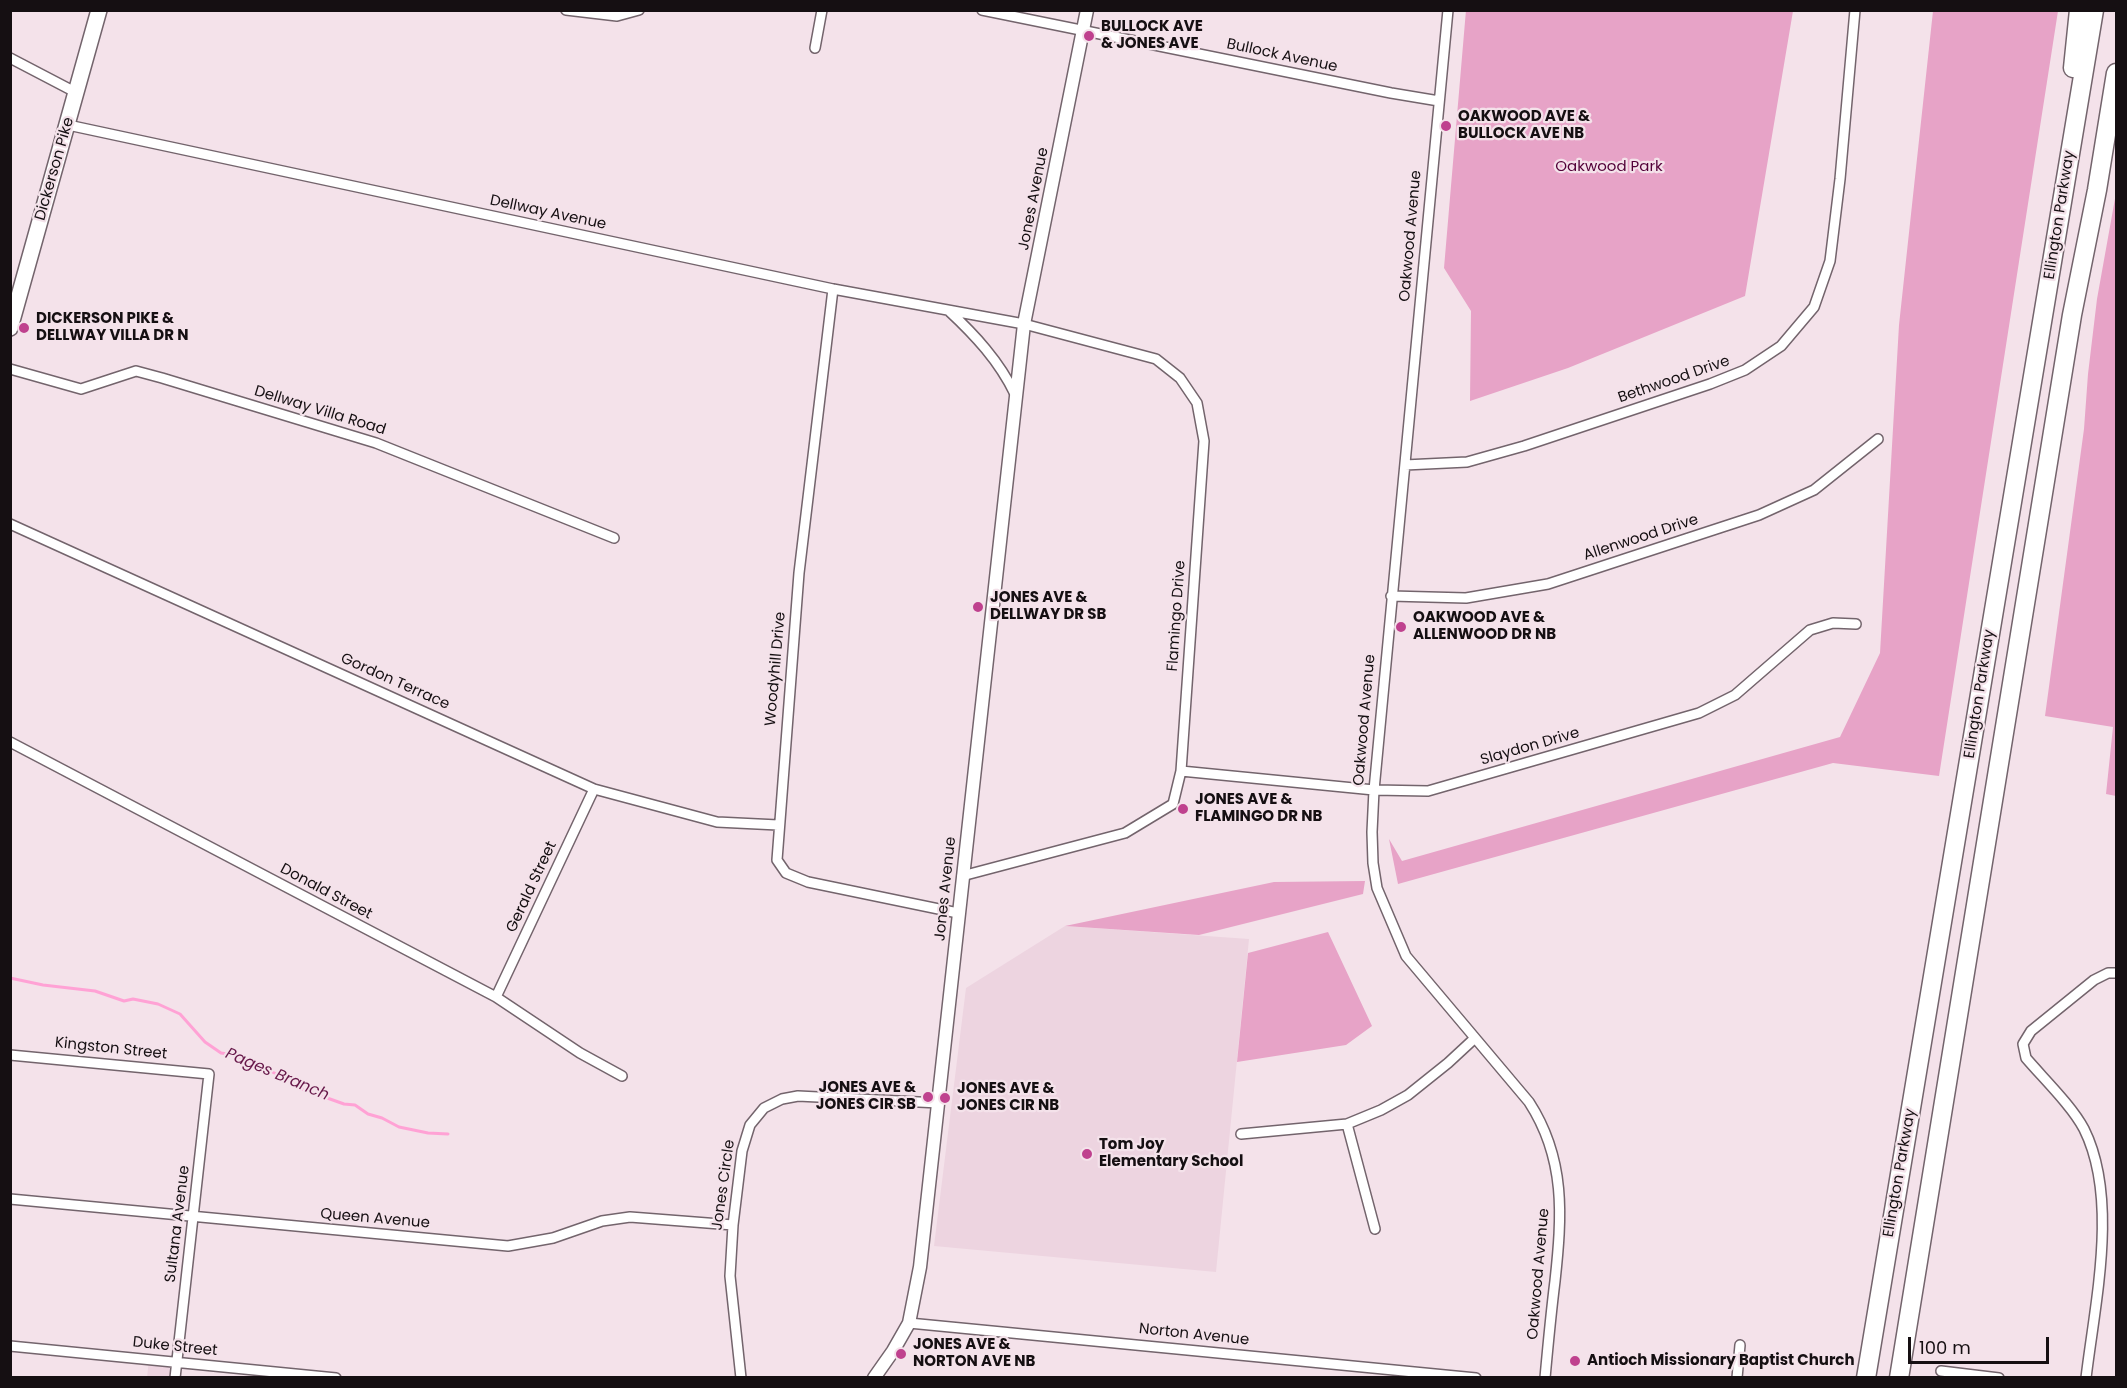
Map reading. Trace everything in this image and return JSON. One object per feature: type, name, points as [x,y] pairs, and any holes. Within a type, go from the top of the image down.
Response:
[{"type":"highway","points":[[2044,308],[2079,10]]},
{"type":"highway","name":"Ellington Parkway","points":[[1866,1377],[2094,10]]},
{"type":"highway","name":"Ellington Parkway","points":[[1899,1377],[2072,315],[2097,190],[2116,73]]},
{"type":"highway","points":[[2097,190],[2116,123]]},
{"type":"main road","name":"Dickerson Pike","points":[[10,328],[14,301],[68,125],[99,10]]},
{"type":"street","points":[[566,10],[617,16],[639,10]]},
{"type":"street","points":[[815,48],[822,10]]},
{"type":"street","name":"Bullock Avenue","points":[[982,10],[1439,101]]},
{"type":"street","name":"Jones Avenue","points":[[874,1377],[909,1323],[920,1267],[1024,324],[1088,10]]},
{"type":"street","name":"Oakwood Avenue","points":[[1448,10],[1391,596],[1374,790],[1373,863],[1377,888],[1406,956],[1529,1102],[1537,1114],[1554,1154],[1560,1188],[1560,1230],[1545,1377]]},
{"type":"street","name":"Bethwood Drive","points":[[1405,465],[1467,462],[1524,446],[1710,384],[1745,370],[1781,346],[1814,307],[1830,261],[1840,179],[1855,10]]},
{"type":"street","points":[[10,58],[77,93]]},
{"type":"street","name":"Dellway Avenue","points":[[68,125],[833,289],[1024,324]]},
{"type":"street","name":"Woodyhill Drive","points":[[833,289],[799,573],[777,860],[786,873],[808,882],[958,913]]},
{"type":"street","points":[[948,310],[996,361],[1015,394]]},
{"type":"street","name":"Flamingo Drive","points":[[962,876],[1125,833],[1173,804],[1181,771],[1204,441],[1197,404],[1180,378],[1156,359],[1024,324]]},
{"type":"street","name":"Dellway Villa Road","points":[[10,369],[81,389],[136,371],[162,378],[376,443],[614,538]]},
{"type":"street","name":"Allenwood Drive","points":[[1391,596],[1466,598],[1548,584],[1759,515],[1814,490],[1878,439]]},
{"type":"street","name":"Gordon Terrace","points":[[10,524],[594,789],[717,822],[778,825]]},
{"type":"street","name":"Slaydon Drive","points":[[1181,771],[1374,790],[1428,791],[1699,713],[1735,695],[1810,630],[1833,622],[1856,624]]},
{"type":"street","name":"Donald Street","points":[[10,742],[496,997],[580,1053],[622,1076]]},
{"type":"street","name":"Gerald Street","points":[[496,997],[594,789]]},
{"type":"street","points":[[2086,1377],[2102,1245],[2103,1207],[2098,1165],[2083,1128],[2026,1058],[2023,1044],[2031,1031],[2094,980],[2108,973],[2116,973]]},
{"type":"street","points":[[1241,1134],[1347,1124],[1381,1110],[1408,1095],[1475,1038]]},
{"type":"street","name":"Kingston Street","points":[[10,1054],[209,1074]]},
{"type":"street","name":"Sultana Avenue","points":[[175,1377],[209,1074]]},
{"type":"street","name":"Jones Circle","points":[[741,1377],[730,1276],[733,1225],[742,1151],[750,1125],[764,1108],[798,1096],[939,1103]]},
{"type":"street","points":[[1347,1124],[1374,1229]]},
{"type":"street","name":"Queen Avenue","points":[[10,1199],[508,1246],[553,1238],[602,1221],[630,1217],[733,1225]]},
{"type":"street","name":"Norton Avenue","points":[[909,1323],[1476,1377]]},
{"type":"street","points":[[1737,1377],[1740,1345]]},
{"type":"street","name":"Duke Street","points":[[10,1346],[336,1377]]},
{"type":"street","points":[[1941,1371],[1999,1377]]},
{"type":"shaded area","name":"Tom Joy Elementary School","points":[[1065,926],[1249,939],[1216,1272],[934,1246],[966,988]]},
{"type":"shaded area","points":[[149,1359],[176,1362],[175,1377],[147,1378]]},
{"type":"green space","name":"Oakwood Park","points":[[1466,10],[1793,11],[1745,296],[1568,368],[1470,401],[1471,311],[1444,268]]},
{"type":"green space","points":[[1933,11],[2058,11],[1939,776],[1833,763],[1398,884],[1389,839],[1402,861],[1840,737],[1880,653],[1899,325]]},
{"type":"green space","points":[[2116,193],[2116,796],[2106,794],[2113,727],[2045,716],[2084,429],[2097,299]]},
{"type":"green space","points":[[1365,881],[1363,894],[1199,935],[1065,926],[1274,882]]},
{"type":"green space","points":[[1328,932],[1372,1026],[1346,1045],[1237,1062],[1248,953]]},
{"type":"waterway","name":"Pages Branch","points":[[10,978],[43,985],[95,991],[124,1001],[133,999],[158,1004],[180,1014],[205,1042],[221,1053],[235,1055],[281,1076],[302,1089],[344,1104],[355,1105],[368,1114],[399,1127],[428,1133],[448,1134]]},
{"type":"place","name":"BULLOCK AVE & JONES AVE","points":[[1089,36]]},
{"type":"place","name":"OAKWOOD AVE & BULLOCK AVE NB","points":[[1446,126]]},
{"type":"place","name":"DICKERSON PIKE & DELLWAY VILLA DR N","points":[[24,328]]},
{"type":"place","name":"JONES AVE & DELLWAY DR SB","points":[[978,607]]},
{"type":"place","name":"OAKWOOD AVE & ALLENWOOD DR NB","points":[[1401,627]]},
{"type":"place","name":"JONES AVE & FLAMINGO DR NB","points":[[1183,809]]},
{"type":"place","name":"JONES AVE & JONES CIR SB","points":[[928,1097]]},
{"type":"place","name":"JONES AVE & JONES CIR NB","points":[[945,1098]]},
{"type":"place","name":"Tom Joy Elementary School","points":[[1087,1154]]},
{"type":"place","name":"JONES AVE & NORTON AVE NB","points":[[901,1354]]},
{"type":"place","name":"Antioch Missionary Baptist Church","points":[[1575,1361]]}]
